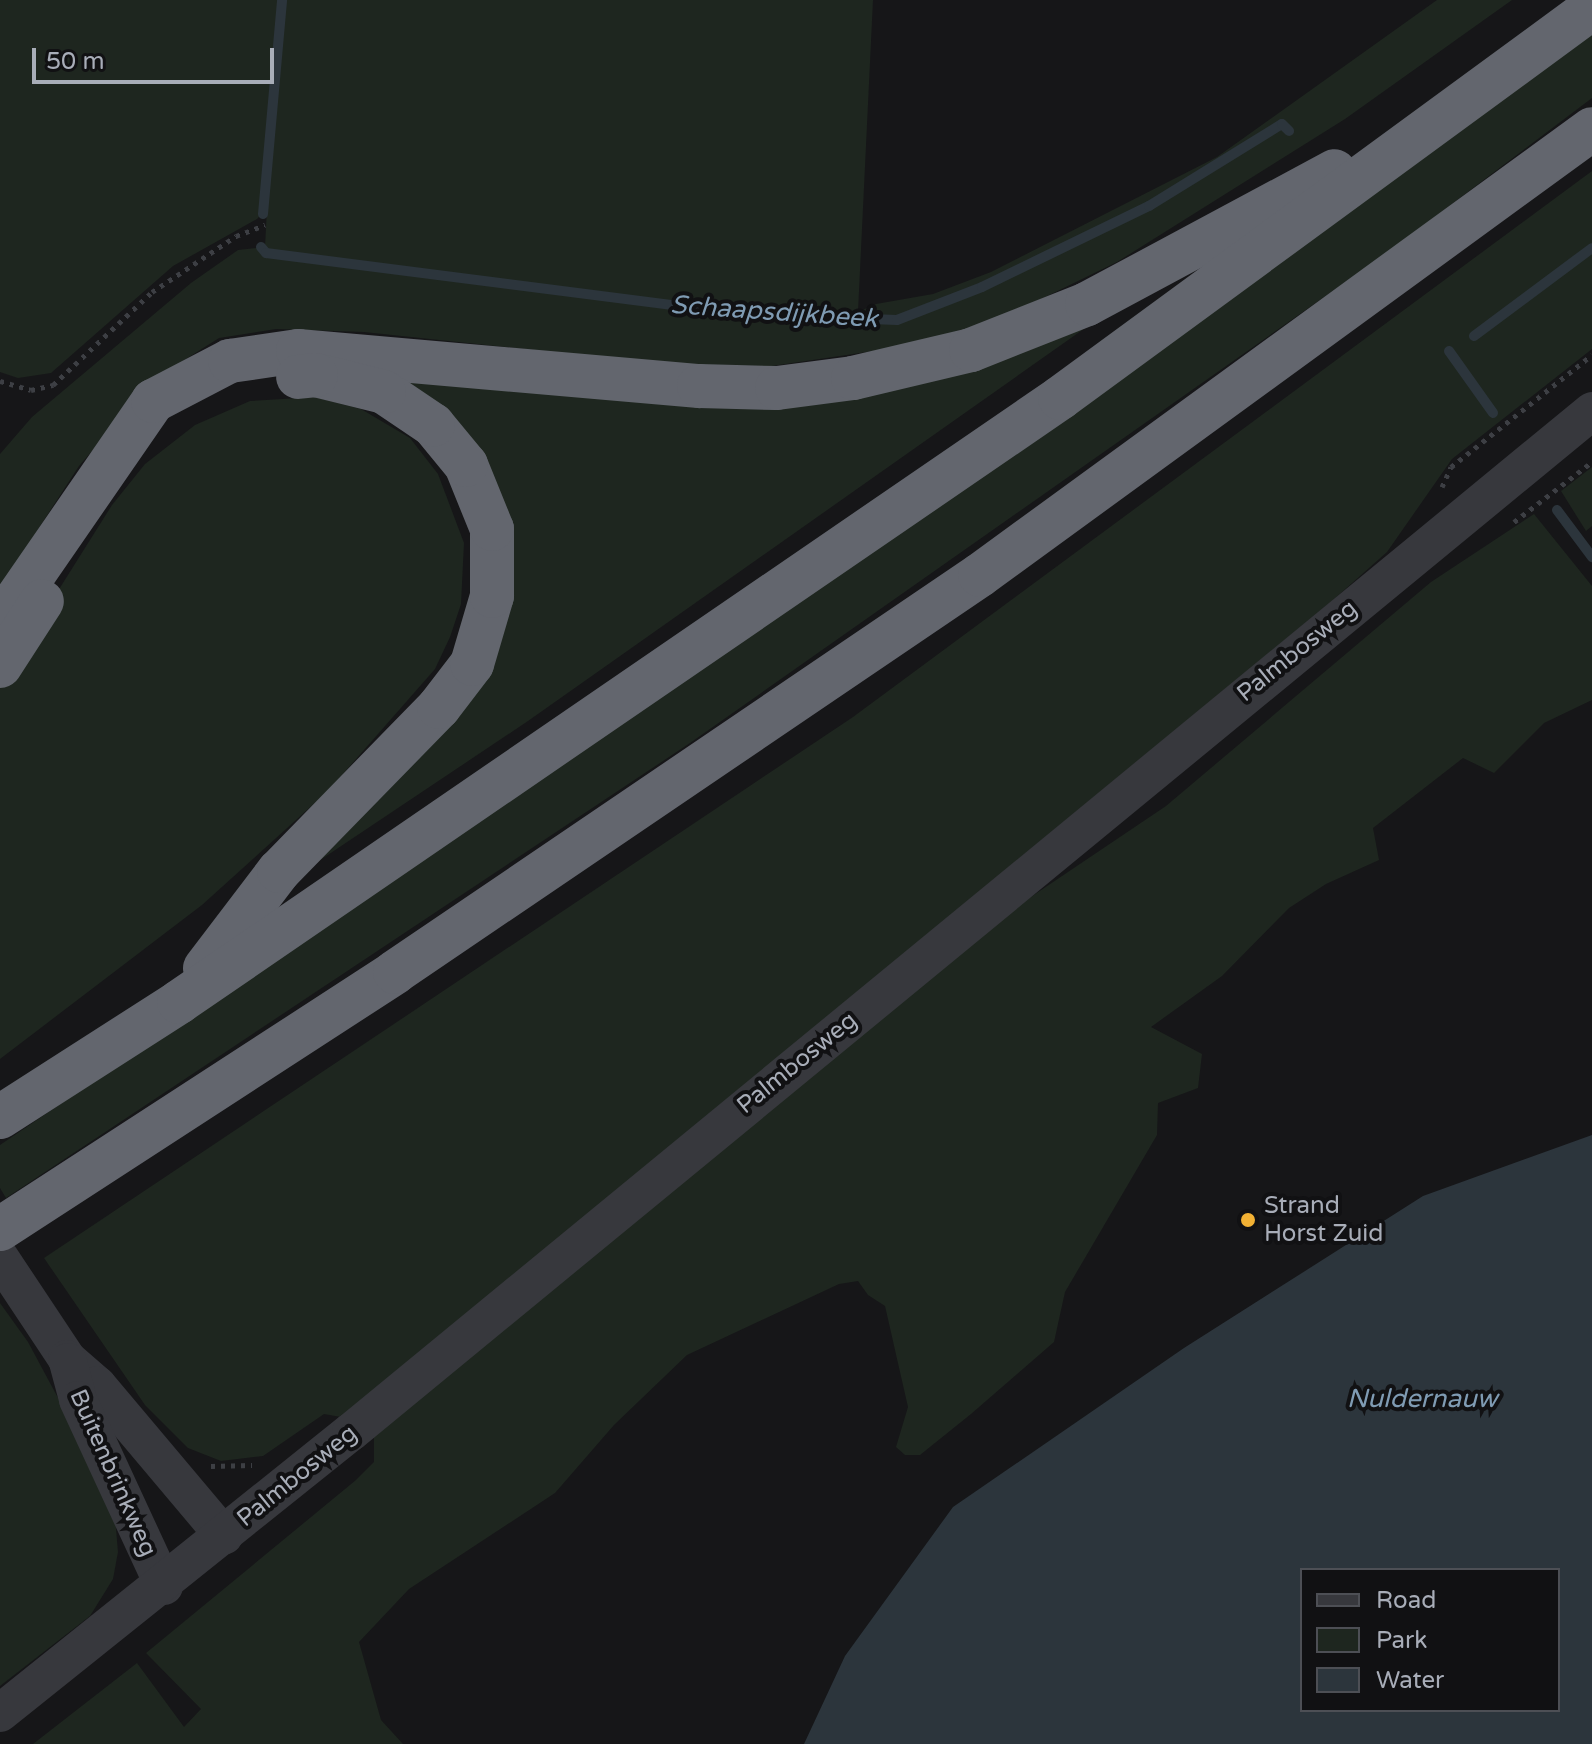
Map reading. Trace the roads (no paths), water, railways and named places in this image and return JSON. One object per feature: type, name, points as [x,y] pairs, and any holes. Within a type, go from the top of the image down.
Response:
[{"type":"highway","points":[[0,1117],[179,1002],[1060,398],[1472,99],[1592,8]]},
{"type":"highway","points":[[0,623],[153,401],[230,361],[298,351],[699,386],[777,388],[853,378],[971,350],[1087,304],[1472,99]]},
{"type":"highway","points":[[0,1229],[395,972],[980,575],[1592,129]]},
{"type":"highway","points":[[0,666],[110,495],[162,433],[216,395],[262,381],[316,375],[384,392],[433,425],[466,465],[492,529],[492,596],[472,664],[439,707],[279,871],[179,1002]]},
{"type":"street","name":"Palmbosweg","points":[[0,1713],[164,1586],[1592,411]]},
{"type":"street","name":"Buitenbrinkweg","points":[[8,1270],[67,1359],[97,1385],[224,1536]]},
{"type":"street","name":"Buitenbrinkweg","points":[[67,1359],[78,1400],[164,1586]]},
{"type":"water","name":"Nuldernauw","points":[[1592,1135],[1592,1744],[804,1744],[845,1656],[953,1507],[1184,1348],[1423,1196]]},
{"type":"waterway","name":"Schaapsdijkbeek","points":[[263,214],[282,0]]},
{"type":"waterway","name":"Schaapsdijkbeek","points":[[261,247],[266,253],[743,314],[897,320],[982,287],[1149,206],[1282,124],[1289,131]]},
{"type":"waterway","points":[[1474,336],[1592,248]]},
{"type":"waterway","name":"Schaapsdijkbeek","points":[[1449,351],[1493,413]]},
{"type":"waterway","name":"Schaapsdijkbeek","points":[[1557,510],[1592,557]]},
{"type":"place","name":"Strand Horst Zuid","points":[[1248,1220]]}]
